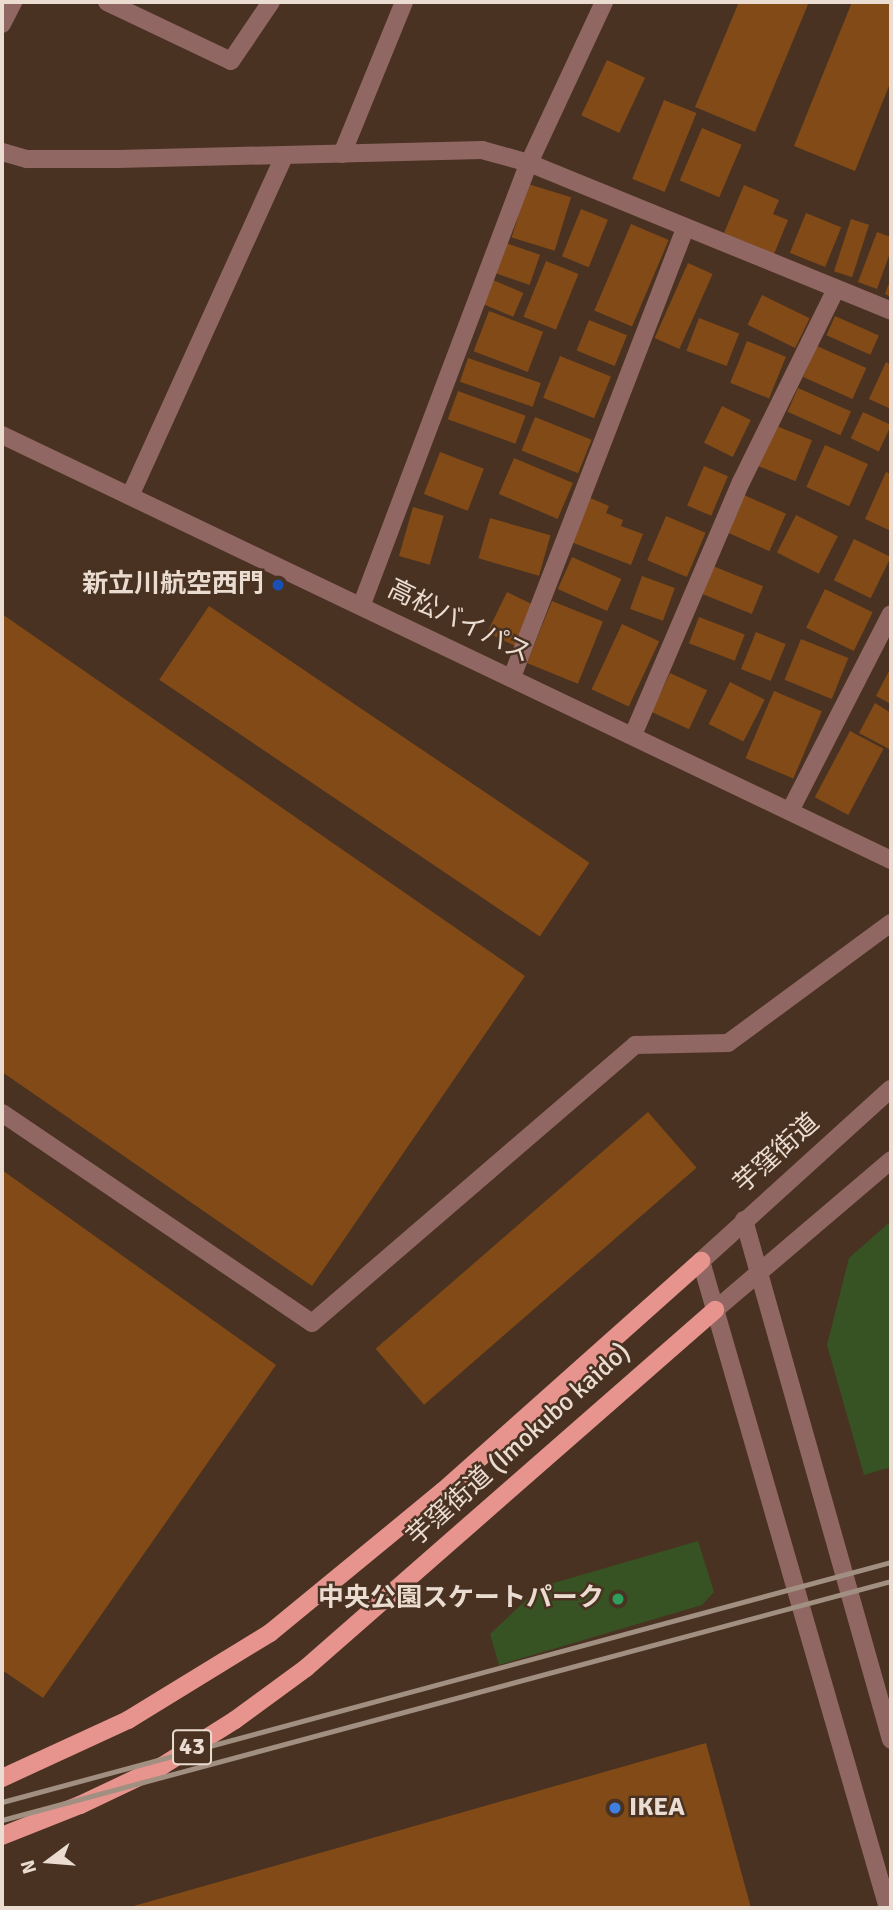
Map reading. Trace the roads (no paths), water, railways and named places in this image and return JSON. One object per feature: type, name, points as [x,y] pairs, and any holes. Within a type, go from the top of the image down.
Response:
[{"type":"main road","name":"43","points":[[2,1778],[128,1720],[270,1633],[330,1586],[701,1261]]},
{"type":"main road","name":"芋窪街道 (Imokubo kaido)","points":[[2,1836],[80,1805],[162,1766],[235,1720],[359,1622],[715,1310]]},
{"type":"street","points":[[2,24],[13,2]]},
{"type":"street","points":[[107,2],[232,61],[271,2]]},
{"type":"street","points":[[342,154],[404,2]]},
{"type":"street","points":[[362,604],[529,163],[604,2]]},
{"type":"street","points":[[2,152],[27,159],[482,150],[529,163],[835,291],[891,311]]},
{"type":"street","points":[[130,496],[284,156]]},
{"type":"street","points":[[512,677],[685,229]]},
{"type":"street","points":[[633,735],[741,482],[835,291]]},
{"type":"street","name":"高松バイパス","points":[[2,435],[362,604],[891,860]]},
{"type":"street","points":[[790,811],[891,614]]},
{"type":"street","points":[[2,1113],[312,1323],[635,1045],[728,1043],[891,923]]},
{"type":"street","name":"芋窪街道","points":[[701,1261],[891,1089]]},
{"type":"street","points":[[715,1310],[760,1275],[891,1160]]},
{"type":"street","points":[[744,1220],[891,1740]]},
{"type":"street","points":[[701,1261],[888,1908]]},
{"type":"railway","points":[[2,1802],[891,1562]]},
{"type":"railway","points":[[2,1820],[891,1581]]},
{"type":"place","name":"新立川航空西門","points":[[278,585]]},
{"type":"place","name":"中央公園スケートパーク","points":[[618,1599]]},
{"type":"place","name":"IKEA","points":[[615,1808]]}]
